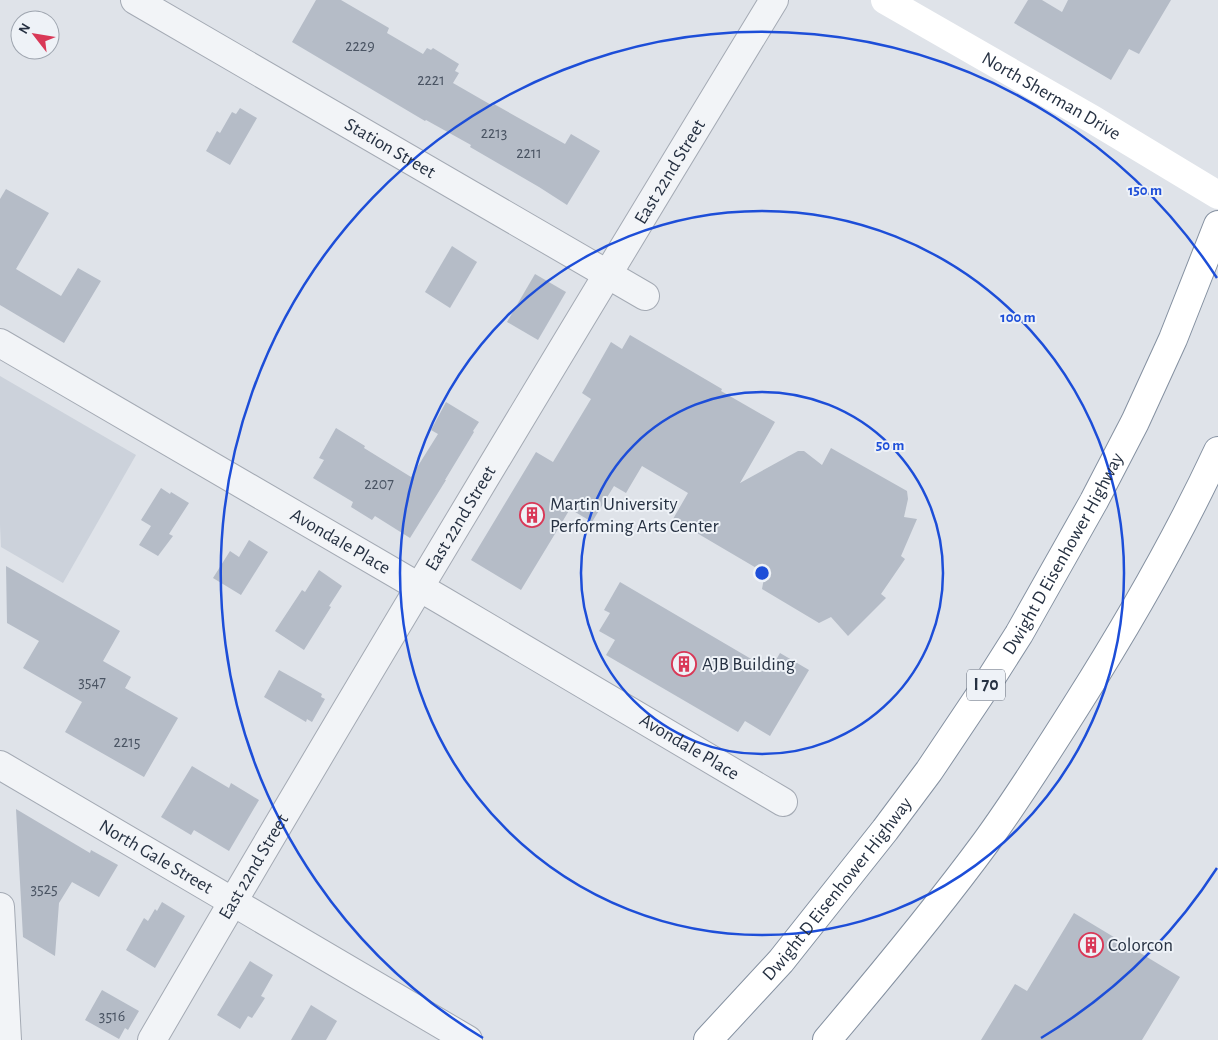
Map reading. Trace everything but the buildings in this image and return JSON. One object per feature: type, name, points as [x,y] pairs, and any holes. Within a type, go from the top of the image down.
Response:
[{"type":"main road","name":"North Sherman Drive","points":[[885,0],[1092,119],[1218,195]]},
{"type":"main road","name":"Dwight D Eisenhower Highway","points":[[708,1040],[781,961],[886,830],[929,771],[1019,634],[1094,501],[1135,422],[1173,339],[1218,226]]},
{"type":"main road","points":[[827,1040],[898,957],[950,891],[1026,784],[1100,668],[1136,607],[1180,529],[1218,451]]},
{"type":"street","name":"Station Street","points":[[135,0],[645,296]]},
{"type":"street","name":"East 22nd Street","points":[[152,1040],[420,587],[774,0]]},
{"type":"street","name":"Avondale Place","points":[[0,343],[420,587],[783,802]]},
{"type":"street","name":"North Gale Street","points":[[0,765],[468,1040]]},
{"type":"street","points":[[0,907],[7,1040]]},
{"type":"shaded area","points":[[0,376],[136,455],[63,583],[1,547]]},
{"type":"place","name":"Martin University Performing Arts Center","points":[[532,515]]},
{"type":"place","name":"AJB Building","points":[[684,664]]},
{"type":"place","name":"Colorcon","points":[[1091,945]]}]
